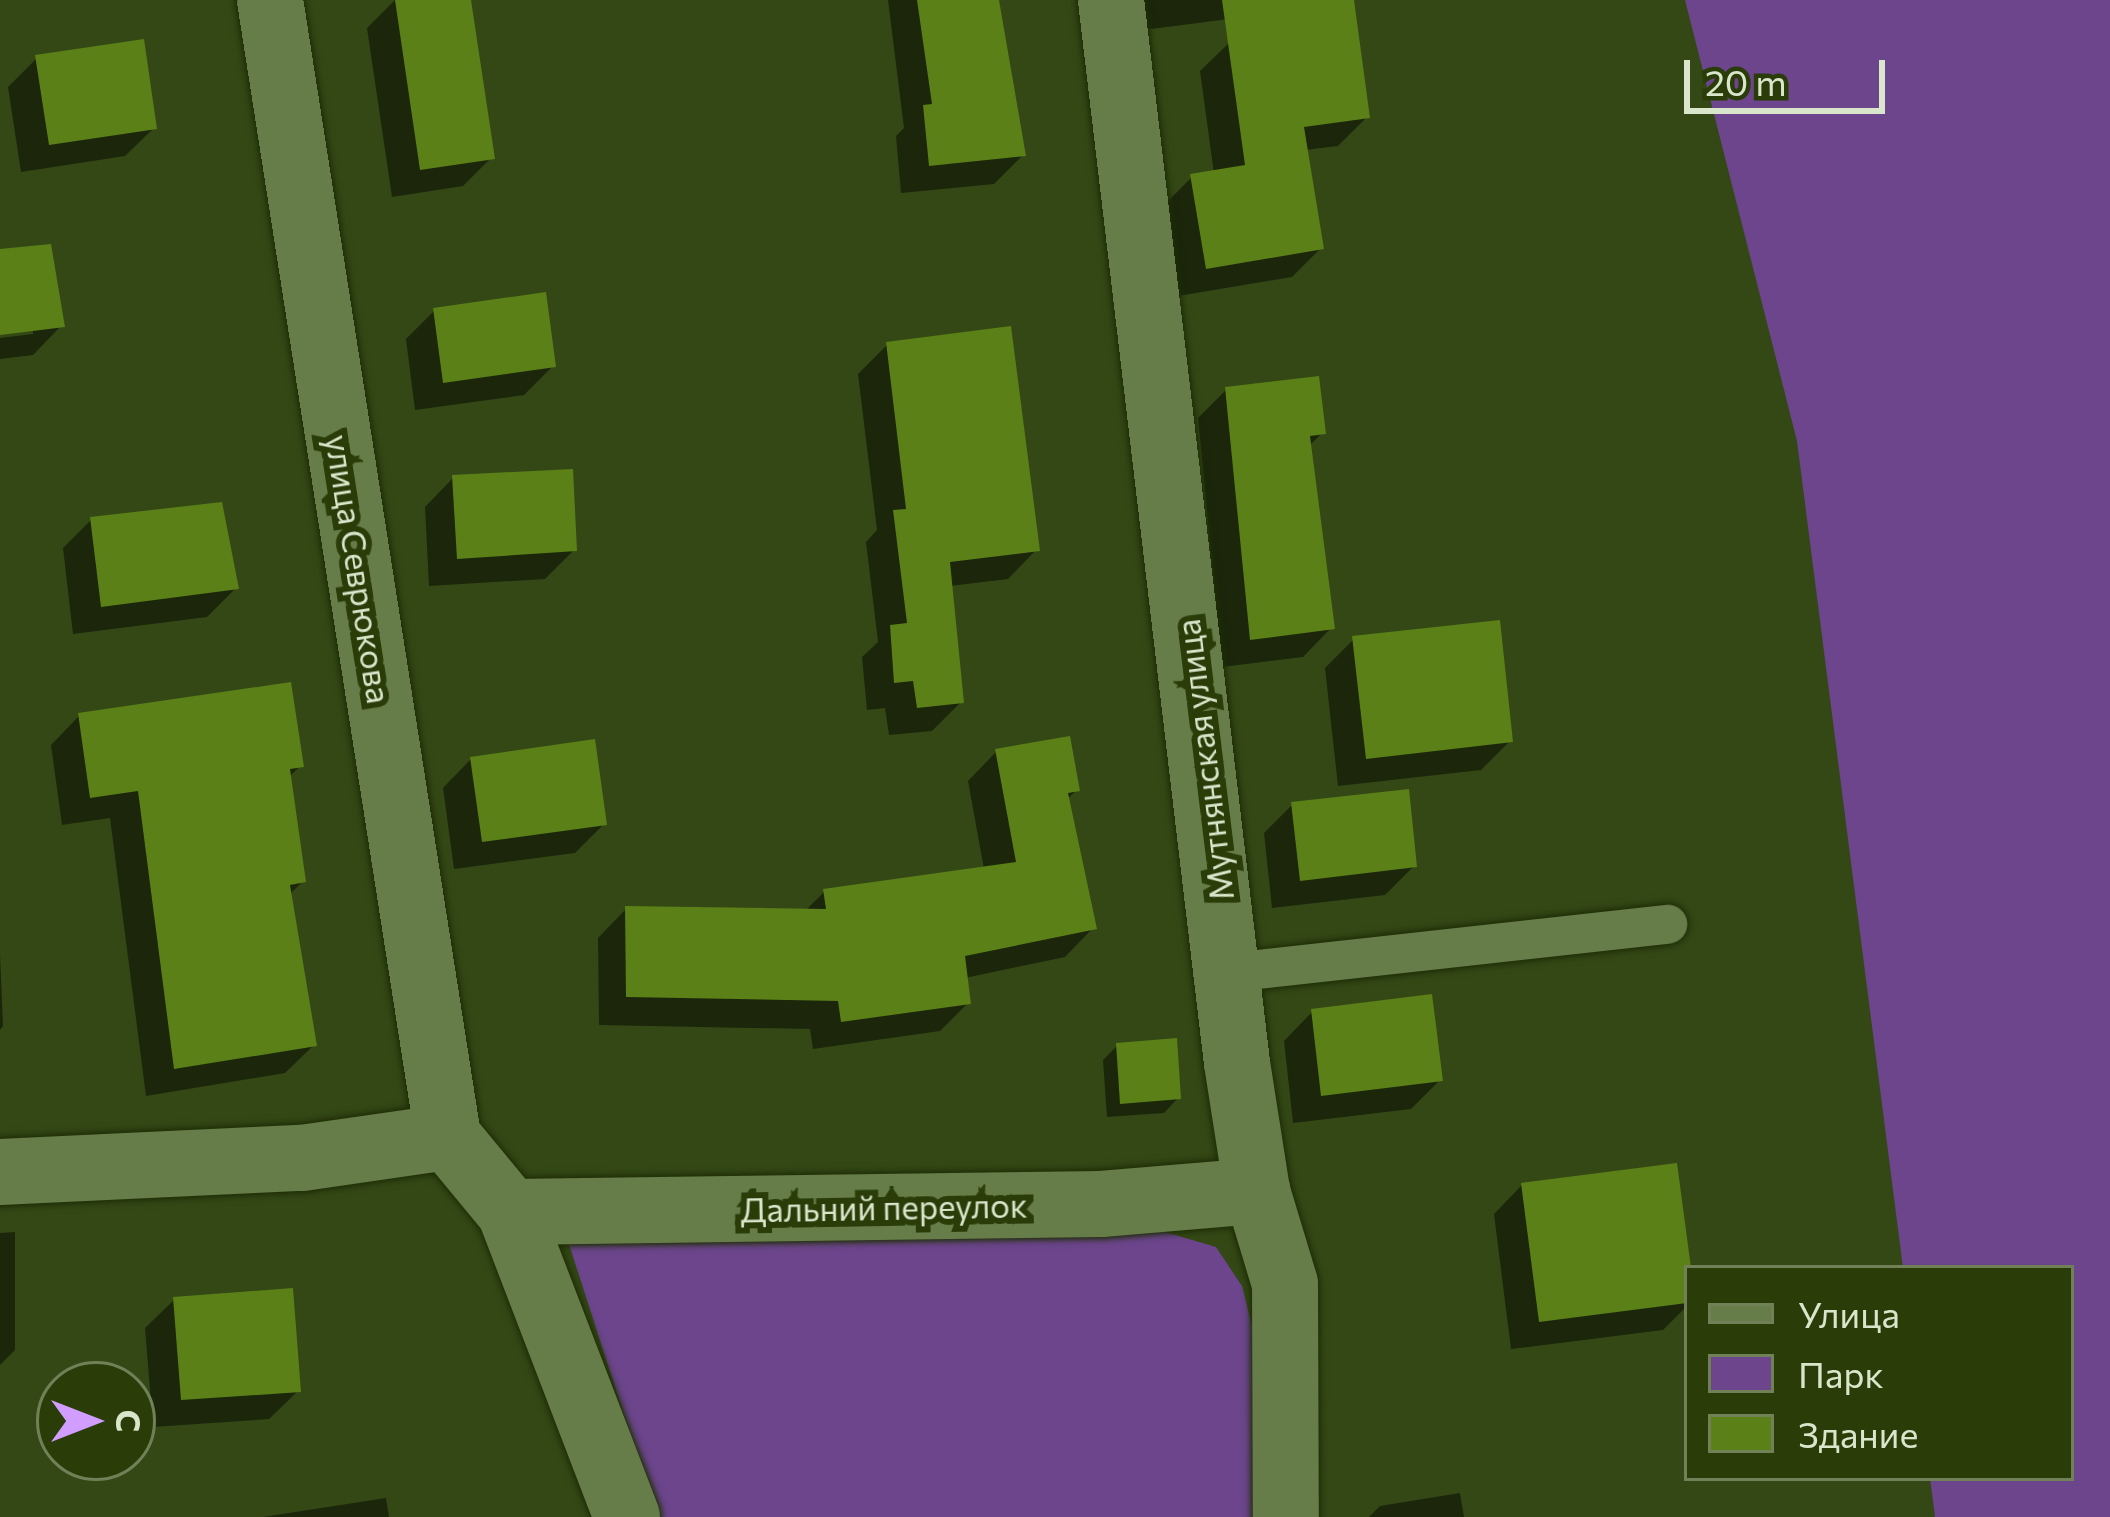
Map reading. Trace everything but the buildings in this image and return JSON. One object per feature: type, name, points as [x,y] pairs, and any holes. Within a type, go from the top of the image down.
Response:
[{"type":"street","name":"улица Севрюкова","points":[[270,0],[448,1138]]},
{"type":"street","name":"Мутнянская улица","points":[[1112,0],[1258,1191],[1286,1284],[1286,1517]]},
{"type":"street","points":[[0,1172],[302,1158],[448,1138],[510,1212],[627,1517]]},
{"type":"street","name":"Дальний переулок","points":[[510,1212],[1101,1204],[1258,1191]]},
{"type":"lane","points":[[1229,972],[1667,925]]},
{"type":"green space","points":[[1685,0],[2110,0],[2110,1517],[1935,1517],[1930,1481],[2074,1481],[2074,1265],[1903,1265],[1797,441]]},
{"type":"green space","points":[[1158,1230],[1216,1247],[1242,1286],[1260,1358],[1255,1517],[657,1517],[566,1235]]}]
